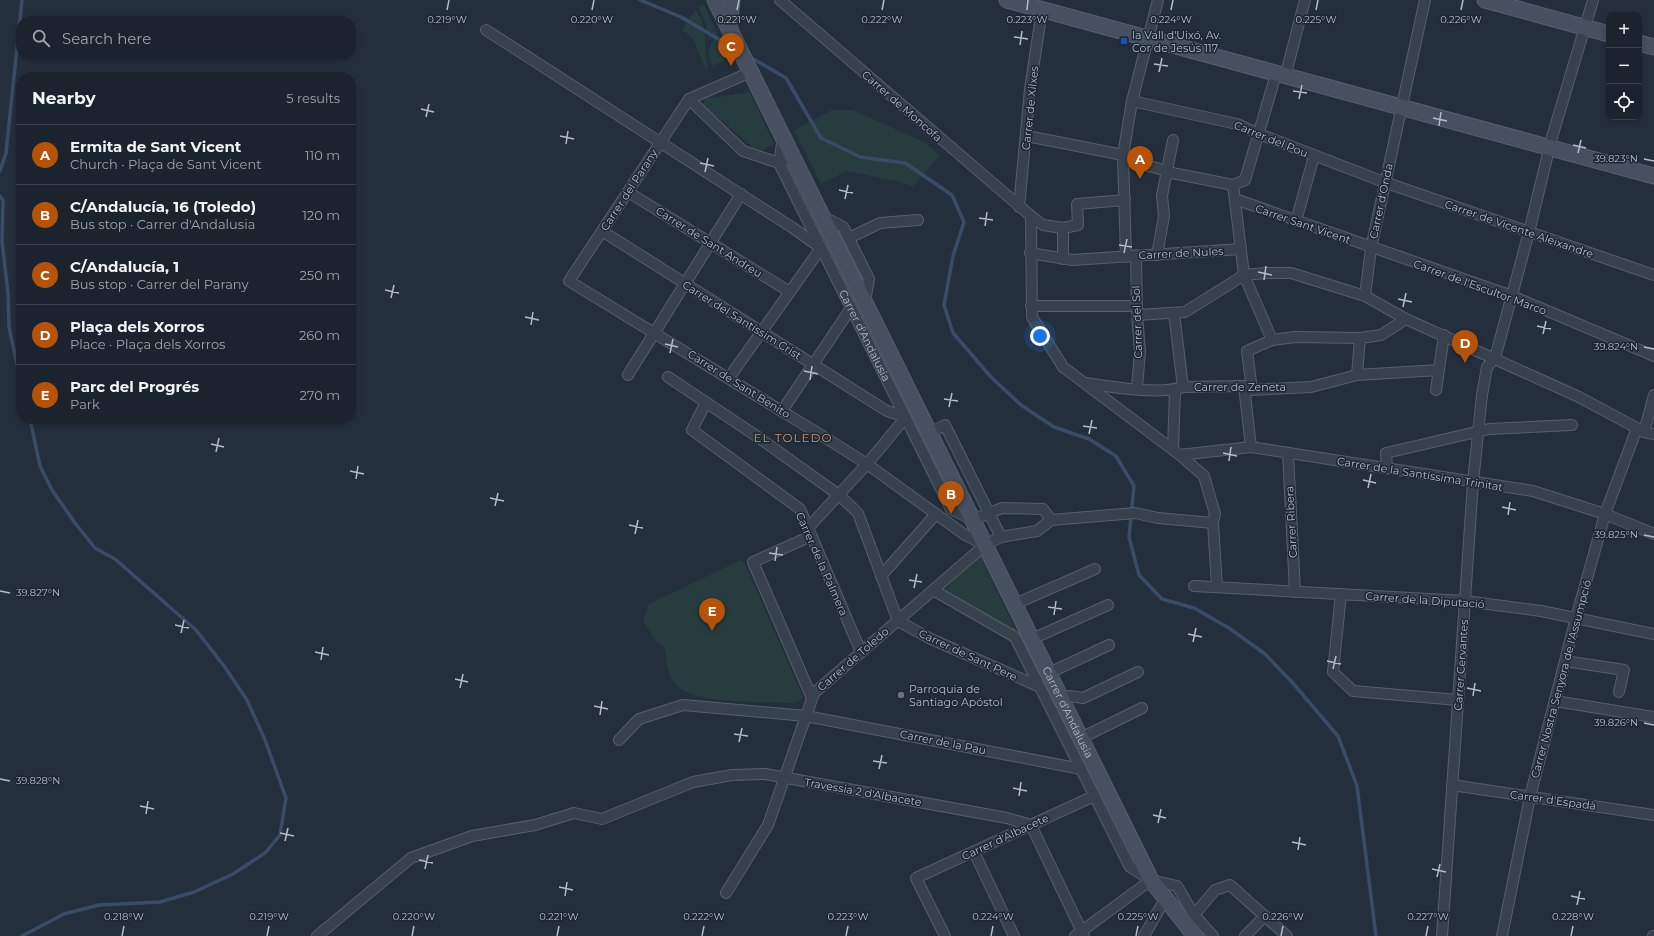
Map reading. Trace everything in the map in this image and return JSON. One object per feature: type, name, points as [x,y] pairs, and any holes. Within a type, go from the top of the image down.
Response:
[{"type":"street","name":"Carrer d'Andalusia","points":[[715,0],[822,216],[906,417],[951,509],[973,520]]},
{"type":"street","points":[[729,28],[732,0]]},
{"type":"street","name":"Carrer de Moncofa","points":[[780,0],[1025,212],[1043,225],[1068,227]]},
{"type":"street","points":[[1007,0],[1040,6],[1280,75],[1654,176]]},
{"type":"street","name":"Carrer del Sol","points":[[1137,388],[1140,352],[1125,200],[1123,155],[1132,102],[1158,0]]},
{"type":"street","points":[[1026,136],[1123,155],[1128,161],[1160,168],[1167,172],[1233,186],[1245,180],[1259,134],[1305,0]]},
{"type":"street","name":"Carrer d'Onda","points":[[1365,296],[1371,248],[1384,182],[1426,0]]},
{"type":"street","name":"Carrer Cervantes","points":[[1442,936],[1473,482],[1482,395],[1487,367],[1495,358],[1530,232],[1551,148],[1552,137],[1593,0]]},
{"type":"street","points":[[1491,1],[1606,33]]},
{"type":"street","name":"Carrer de Xilxes","points":[[1040,6],[1026,136],[1025,212],[1030,255],[1032,317],[1064,367],[1176,452],[1204,476],[1215,514],[1216,587]]},
{"type":"street","points":[[486,30],[741,194],[821,248],[733,372]]},
{"type":"street","points":[[1642,44],[1654,47]]},
{"type":"street","points":[[751,72],[689,99],[743,151],[779,163],[794,159]]},
{"type":"street","name":"Carrer del Parany","points":[[569,280],[689,99]]},
{"type":"street","name":"Carrer del Pou","points":[[1132,102],[1237,124],[1314,156],[1384,182]]},
{"type":"street","points":[[779,163],[783,137]]},
{"type":"street","points":[[1156,255],[1164,216],[1162,196],[1173,140]]},
{"type":"street","points":[[1296,221],[1314,156]]},
{"type":"street","name":"Carrer d'Andalusia","points":[[779,163],[821,248],[858,305],[930,433],[1151,880],[1195,936]]},
{"type":"street","name":"Carrer de Vicente Aleixandre","points":[[1384,182],[1654,275]]},
{"type":"street","points":[[1233,186],[1244,275],[1272,340]]},
{"type":"street","name":"Carrer de Sant Andreu","points":[[628,192],[790,292]]},
{"type":"street","points":[[628,375],[741,194]]},
{"type":"street","name":"Carrer Sant Vicent","points":[[1235,199],[1371,248]]},
{"type":"street","points":[[1068,260],[1068,227],[1078,225],[1077,204],[1125,200]]},
{"type":"street","name":"Carrer d'Andalusia","points":[[822,216],[843,227],[869,279],[858,305]]},
{"type":"street","points":[[849,238],[880,222],[918,220]]},
{"type":"street","name":"Carrer del Santíssim Crist","points":[[602,231],[887,411],[906,417]]},
{"type":"street","name":"Carrer de l'Escultor Marco","points":[[1371,248],[1512,296],[1654,356]]},
{"type":"street","name":"Carrer de Nules","points":[[1030,255],[1068,260],[1241,249]]},
{"type":"street","points":[[1031,306],[1174,313],[1185,312],[1244,275],[1265,272],[1291,273],[1365,296],[1406,319],[1440,333],[1579,397],[1640,430],[1654,434]]},
{"type":"street","name":"Carrer de Sant Benito","points":[[569,280],[867,464],[965,535],[985,545]]},
{"type":"street","points":[[786,405],[813,365],[858,305]]},
{"type":"street","points":[[1174,313],[1179,388],[1176,452]]},
{"type":"street","points":[[1250,447],[1247,351],[1272,340],[1295,337],[1360,338],[1381,335],[1406,319]]},
{"type":"street","points":[[1436,390],[1439,370],[1440,333]]},
{"type":"street","points":[[1356,375],[1360,338]]},
{"type":"street","name":"Carrer de Zeneta","points":[[1084,383],[1137,388],[1311,387],[1356,375],[1439,370]]},
{"type":"street","points":[[668,377],[839,495],[858,513],[898,620]]},
{"type":"street","name":"Carrer Nostra Senyora de l'Assumpció","points":[[1502,936],[1530,797],[1576,618],[1605,514],[1640,430],[1652,413],[1654,395]]},
{"type":"street","name":"Carrer de la Palmera","points":[[706,402],[692,430],[800,509],[861,652]]},
{"type":"street","points":[[812,698],[753,562],[809,532],[906,417]]},
{"type":"street","points":[[930,433],[945,425],[1001,537]]},
{"type":"street","points":[[1387,468],[1386,453],[1489,429],[1572,425]]},
{"type":"street","name":"Carrer de la Santíssima Trinitat","points":[[1176,452],[1250,447],[1533,491],[1605,514],[1654,534]]},
{"type":"street","name":"Carrer Ribera","points":[[1288,453],[1295,592]]},
{"type":"street","points":[[954,481],[969,472]]},
{"type":"street","points":[[964,503],[980,495]]},
{"type":"street","points":[[973,520],[1002,508],[1043,509],[1051,520]]},
{"type":"street","points":[[985,545],[1001,537],[1037,531],[1051,520],[1135,513],[1158,518],[1214,523]]},
{"type":"street","points":[[881,576],[936,514]]},
{"type":"street","name":"Carrer de Toledo","points":[[726,893],[768,824],[814,693],[985,545]]},
{"type":"street","points":[[1015,604],[1095,569]]},
{"type":"street","name":"Carrer de la Diputació","points":[[1194,586],[1465,601],[1541,611],[1654,634]]},
{"type":"street","name":"Carrer d'Andalusia","points":[[933,590],[1015,637],[1130,867],[1151,880],[1177,886],[1194,915],[1213,936]]},
{"type":"street","points":[[1341,594],[1333,672],[1353,691],[1458,700]]},
{"type":"street","points":[[1032,639],[1108,605]]},
{"type":"street","name":"Carrer de Sant Pere","points":[[898,620],[931,640],[1040,687]]},
{"type":"street","points":[[1049,673],[1109,645]]},
{"type":"street","points":[[1565,661],[1624,670],[1620,692]]},
{"type":"street","points":[[1062,700],[1069,696],[1083,698],[1138,672]]},
{"type":"street","points":[[1555,701],[1654,717]]},
{"type":"street","name":"Carrer de la Pau","points":[[618,740],[639,720],[683,705],[806,716],[1081,769]]},
{"type":"street","points":[[1081,738],[1142,708]]},
{"type":"street","name":"Travessia 2 d'Albacete","points":[[317,936],[411,858],[472,836],[535,825],[574,812],[602,819],[694,782],[732,775],[765,774],[1007,818],[1031,825]]},
{"type":"street","name":"Carrer d'Espadà","points":[[1452,785],[1654,815]]},
{"type":"street","name":"Carrer d'Albacete","points":[[945,936],[916,878],[1094,796]]},
{"type":"street","points":[[1031,825],[1080,934],[1151,880]]},
{"type":"street","points":[[974,852],[1014,936]]},
{"type":"street","points":[[1194,915],[1215,890],[1230,884],[1287,936]]},
{"type":"street","points":[[1144,936],[1165,899]]},
{"type":"street","points":[[1245,936],[1265,916]]},
{"type":"green space","points":[[704,5],[717,33],[709,40],[706,24],[698,7]]},
{"type":"green space","points":[[696,9],[703,25],[708,67],[706,69],[692,37],[682,30]]},
{"type":"green space","points":[[717,35],[726,53],[725,60],[712,66],[709,54],[712,42]]},
{"type":"green space","points":[[750,92],[774,144],[758,152],[703,105],[705,99]]},
{"type":"green space","points":[[832,110],[853,110],[924,142],[940,155],[913,187],[900,182],[847,171],[821,184],[794,130]]},
{"type":"green space","points":[[980,556],[1017,632],[943,591]]},
{"type":"green space","points":[[741,560],[745,564],[803,697],[796,703],[750,702],[713,699],[683,690],[674,683],[672,679],[664,647],[656,641],[643,621],[649,604]]},
{"type":"waterway","points":[[20,16],[22,0]]},
{"type":"waterway","points":[[640,0],[681,17],[732,47]]},
{"type":"waterway","points":[[0,171],[6,153],[16,57]]},
{"type":"waterway","points":[[750,57],[786,78],[821,138],[860,157],[905,163],[952,195],[964,222],[953,256],[944,305],[953,333],[991,377],[1021,405],[1054,427],[1089,439],[1116,456],[1134,486],[1129,537],[1139,575],[1162,599],[1194,608],[1229,628],[1265,654],[1291,681],[1338,736],[1357,786],[1376,936]]},
{"type":"waterway","points":[[0,196],[3,200],[2,242],[8,293],[9,327],[16,360]]},
{"type":"waterway","points":[[22,936],[64,914],[99,905],[160,902],[194,892],[233,874],[265,853],[280,835],[286,798],[265,740],[247,700],[224,666],[196,630],[115,559],[95,548],[75,523],[52,490],[40,466],[31,424]]},
{"type":"place","name":"la Vall d'Uixó, Av. Cor de Jesús 117","points":[[1124,41]]},
{"type":"place","name":"C/Andalucía, 1","points":[[731,66]]},
{"type":"place","name":"Ermita de Sant Vicent","points":[[1140,179]]},
{"type":"place","name":"Plaça dels Xorros","points":[[1465,363]]},
{"type":"place","name":"C/Andalucía, 16 (Toledo)","points":[[951,514]]},
{"type":"place","name":"Parc del Progrés","points":[[712,631]]},
{"type":"place","name":"Parroquia de Santiago Apóstol","points":[[901,695]]},
{"type":"district","name":"EL TOLEDO","points":[[793,437]]}]
